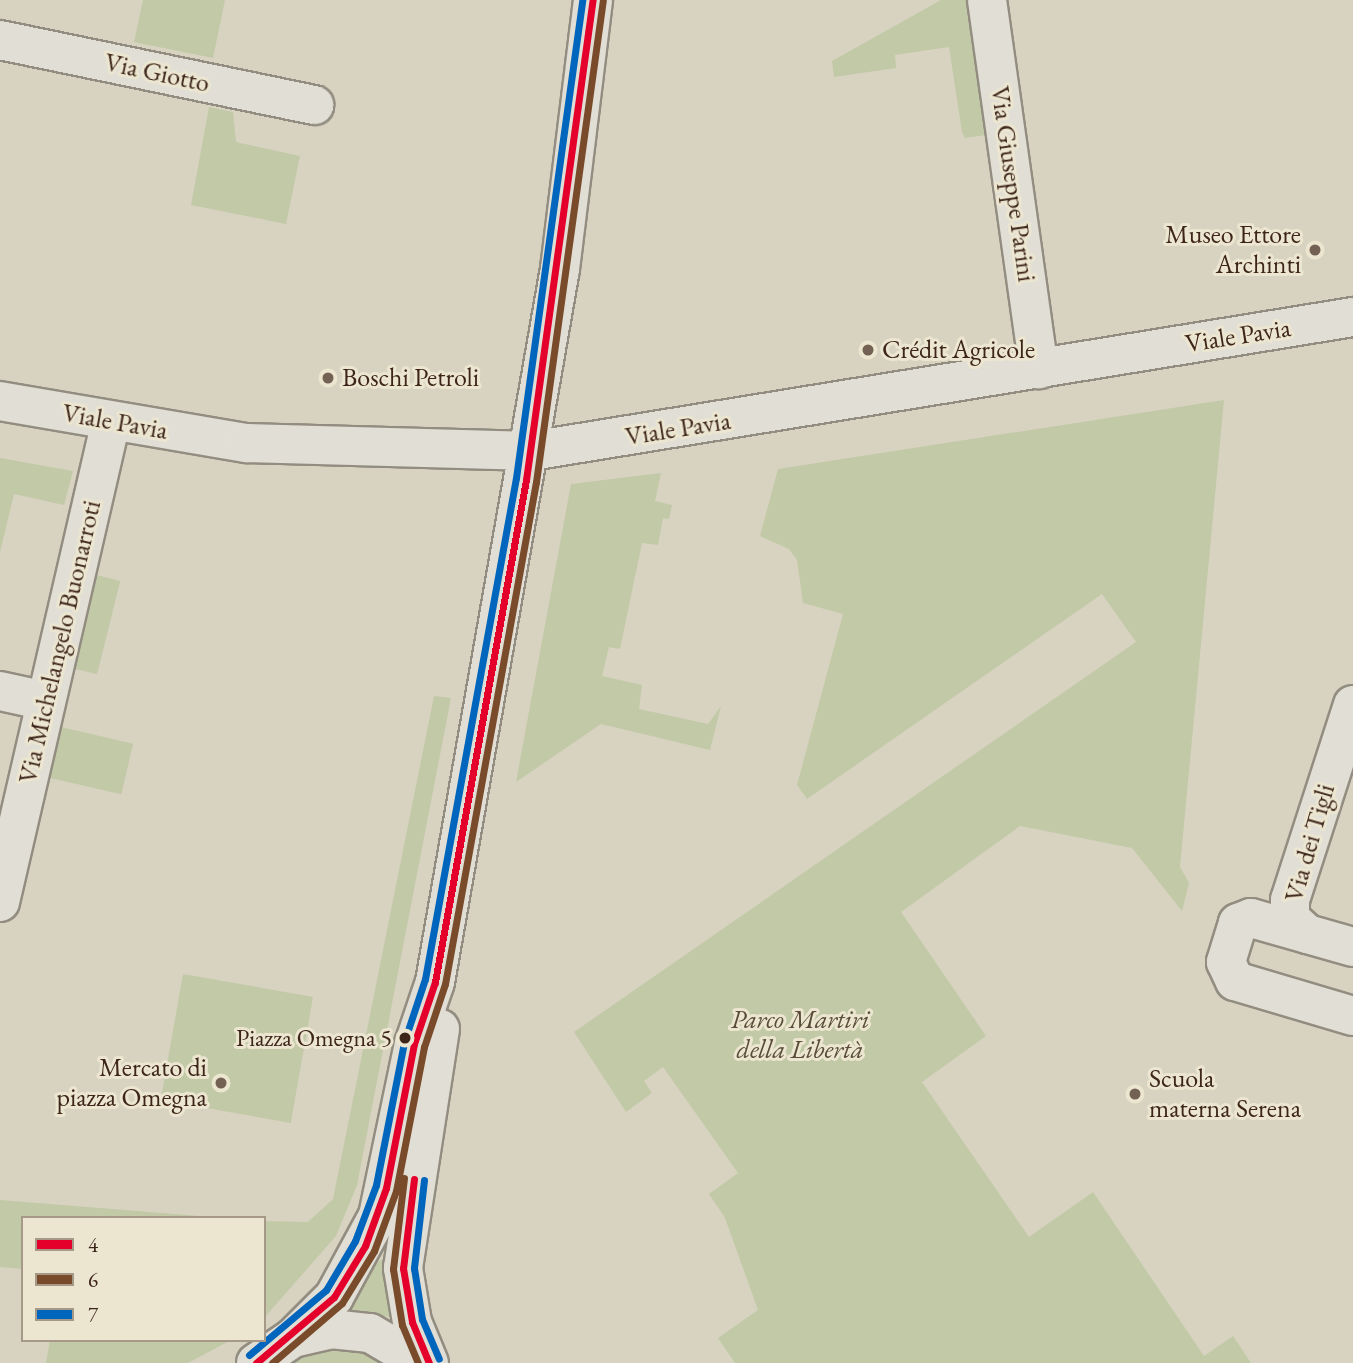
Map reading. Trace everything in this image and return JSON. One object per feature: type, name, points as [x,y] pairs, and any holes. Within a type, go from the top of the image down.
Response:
[{"type":"street","points":[[256,1363],[293,1338],[334,1297],[378,1216],[414,1044],[435,982],[531,451],[593,0]]},
{"type":"street","name":"Via Giuseppe Parini","points":[[987,0],[1039,369]]},
{"type":"street","name":"Via Giotto","points":[[0,40],[314,105]]},
{"type":"street","name":"Viale Pavia","points":[[0,401],[247,443],[531,451],[1353,317]]},
{"type":"street","name":"Via Michelangelo Buonarroti","points":[[0,902],[111,422]]},
{"type":"street","points":[[0,691],[46,701]]},
{"type":"street","name":"Via dei Tigli","points":[[1307,934],[1290,918],[1290,900],[1353,705]]},
{"type":"street","points":[[1353,947],[1244,919],[1226,962],[1229,976],[1353,1016]]},
{"type":"street","points":[[429,1363],[412,1322],[403,1268],[440,1039],[435,982]]},
{"type":"street","points":[[293,1338],[331,1329],[370,1333],[421,1363]]},
{"type":"green space","points":[[143,0],[225,0],[213,58],[134,42]]},
{"type":"green space","points":[[941,0],[966,0],[985,135],[965,138],[962,132],[949,47],[895,55],[896,68],[834,77],[832,61]]},
{"type":"green space","points":[[209,107],[233,112],[236,142],[300,156],[286,224],[191,205]]},
{"type":"green space","name":"Parco Martiri della Libertà","points":[[1224,400],[1180,867],[1189,883],[1182,911],[1132,848],[1020,826],[901,912],[986,1036],[922,1082],[1029,1237],[1093,1192],[1204,1356],[1233,1336],[1251,1363],[735,1363],[718,1338],[758,1310],[725,1218],[709,1194],[738,1173],[663,1067],[644,1081],[652,1093],[626,1112],[574,1032],[1136,642],[1102,594],[807,799],[797,785],[843,614],[803,603],[797,560],[789,549],[760,536],[778,469]]},
{"type":"green space","points":[[0,458],[73,471],[64,505],[14,494],[0,552]]},
{"type":"green space","points":[[661,473],[655,501],[672,505],[669,519],[663,518],[658,545],[642,543],[620,649],[609,647],[602,676],[642,685],[639,709],[708,724],[721,706],[710,750],[601,724],[516,782],[571,484]]},
{"type":"green space","points":[[96,575],[120,581],[97,674],[73,668]]},
{"type":"green space","points":[[434,696],[451,698],[357,1185],[336,1236],[266,1316],[266,1221],[308,1222],[333,1199]]},
{"type":"green space","points":[[61,727],[133,744],[121,794],[49,778]]},
{"type":"green space","points":[[183,974],[313,997],[291,1123],[161,1100]]},
{"type":"green space","points":[[0,1200],[199,1216],[21,1216],[21,1269],[0,1267]]},
{"type":"green space","points":[[383,1259],[390,1317],[350,1312],[376,1263]]},
{"type":"green space","points":[[50,1342],[227,1342],[188,1363],[46,1363]]},
{"type":"green space","points":[[321,1347],[353,1347],[395,1363],[282,1363]]},
{"type":"transit line","name":"7","points":[[266,1341],[326,1290],[355,1241],[376,1185],[404,1042],[425,979],[516,478],[582,0]]},
{"type":"transit line","name":"4","points":[[256,1363],[334,1297],[365,1246],[386,1188],[414,1044],[435,982],[526,480],[593,0]]},
{"type":"transit line","name":"6","points":[[272,1363],[342,1303],[374,1251],[396,1191],[424,1047],[445,984],[536,482],[603,1]]},
{"type":"transit line","name":"6","points":[[404,1178],[393,1269],[402,1325],[418,1363]]},
{"type":"transit line","name":"4","points":[[414,1179],[403,1268],[412,1322],[429,1363]]},
{"type":"transit line","name":"7","points":[[424,1180],[414,1268],[422,1319],[439,1359]]},
{"type":"transit line","name":"7","points":[[249,1355],[264,1342]]},
{"type":"place","name":"Museo Ettore Archinti","points":[[1315,250]]},
{"type":"place","name":"Crédit Agricole","points":[[868,350]]},
{"type":"place","name":"Boschi Petroli","points":[[328,378]]},
{"type":"place","name":"Piazza Omegna 5","points":[[405,1038]]},
{"type":"place","name":"Mercato di piazza Omegna","points":[[221,1083]]},
{"type":"place","name":"Scuola materna Serena","points":[[1135,1094]]}]
